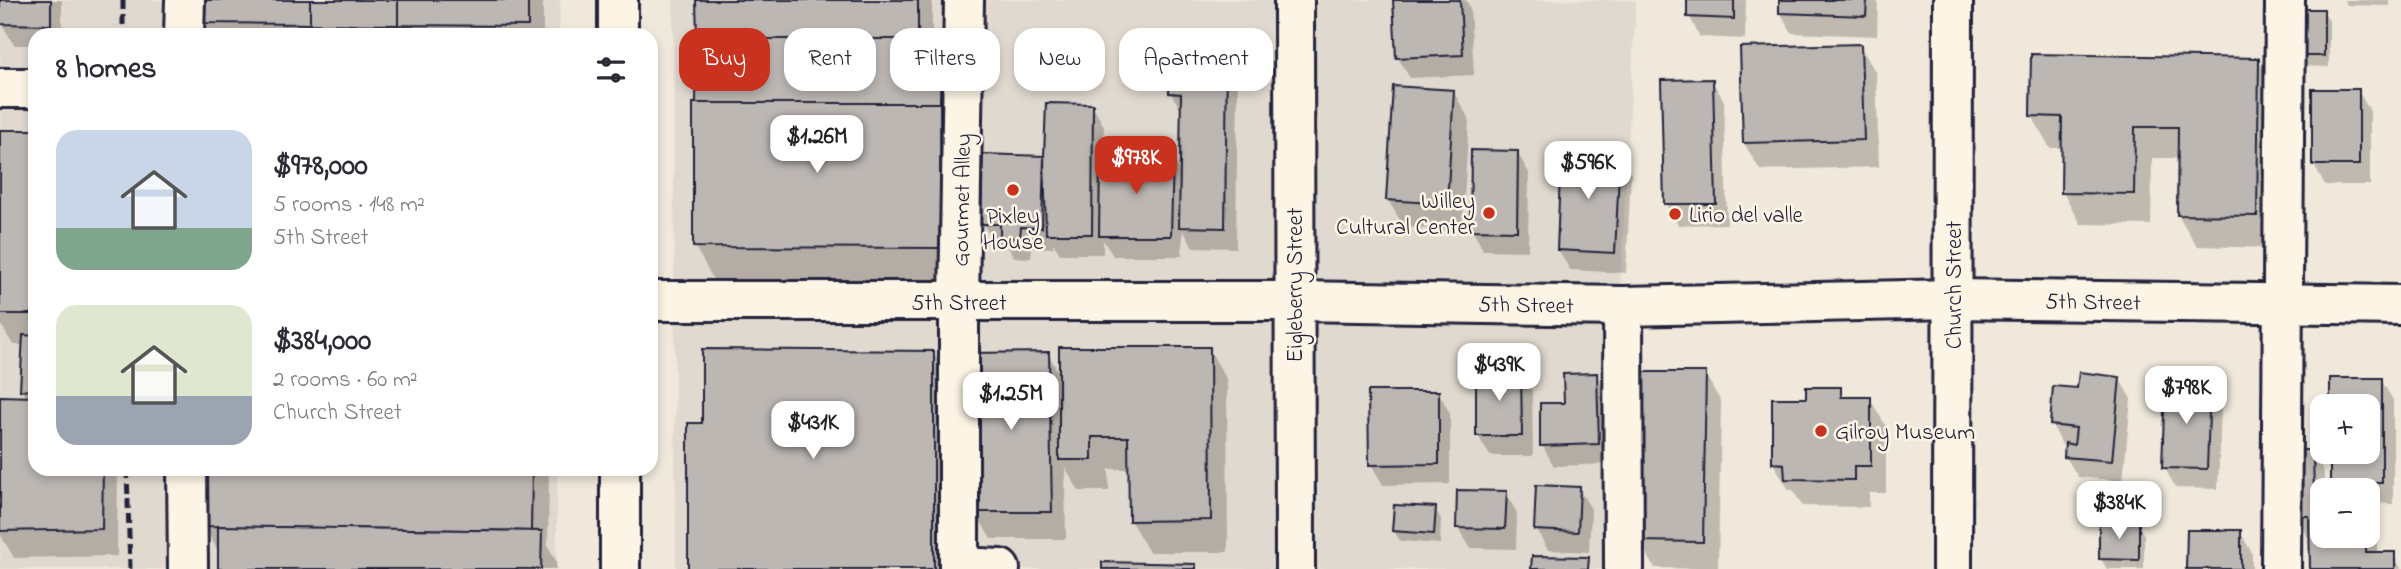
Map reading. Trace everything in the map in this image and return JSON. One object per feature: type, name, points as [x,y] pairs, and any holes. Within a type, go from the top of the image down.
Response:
[{"type":"street","points":[[184,28],[185,0]]},
{"type":"street","points":[[618,0],[618,28]]},
{"type":"street","name":"Gourmet Alley","points":[[959,568],[959,302],[964,0]]},
{"type":"street","name":"Eigleberry Street","points":[[1294,0],[1295,569]]},
{"type":"street","name":"Church Street","points":[[1952,569],[1953,0]]},
{"type":"street","points":[[2281,569],[2285,0]]},
{"type":"street","points":[[0,88],[28,88]]},
{"type":"street","name":"5th Street","points":[[658,302],[1294,301],[1623,306],[1953,299],[2401,306]]},
{"type":"street","points":[[1623,306],[1624,569]]},
{"type":"street","points":[[187,476],[188,569]]},
{"type":"street","points":[[620,476],[620,569]]},
{"type":"street","points":[[959,568],[1000,569]]},
{"type":"shaded area","points":[[0,0],[560,0],[559,28],[28,28],[28,476],[557,476],[557,569],[0,569]]},
{"type":"shaded area","points":[[673,0],[1636,0],[1615,384],[1616,569],[676,569]]},
{"type":"building","points":[[0,0],[51,0],[51,25],[0,24]]},
{"type":"building","points":[[193,0],[310,0],[310,24],[193,23]]},
{"type":"building","points":[[310,0],[398,0],[398,25],[310,24]]},
{"type":"building","points":[[398,0],[528,0],[528,26],[398,25]]},
{"type":"building","points":[[696,0],[918,0],[918,28],[890,28],[890,40],[876,40],[876,28],[784,28],[784,39],[770,39],[770,28],[697,28]]},
{"type":"building","points":[[1393,0],[1460,0],[1463,55],[1396,58]]},
{"type":"building","points":[[1687,0],[1734,0],[1734,19],[1687,17]]},
{"type":"building","points":[[1779,0],[1867,0],[1866,16],[1779,13]]},
{"type":"building","points":[[2294,9],[2324,9],[2324,56],[2294,56]]},
{"type":"building","points":[[770,39],[784,39],[784,91],[876,91],[876,39],[890,39],[890,91],[940,91],[940,103],[696,103],[696,91],[770,91]]},
{"type":"building","points":[[1861,44],[1864,140],[1743,143],[1740,47]]},
{"type":"building","points":[[2031,54],[2259,58],[2257,216],[2177,215],[2178,127],[2135,127],[2134,194],[2061,193],[2062,117],[2030,116]]},
{"type":"building","points":[[1713,79],[1716,204],[1664,204],[1661,80]]},
{"type":"building","points":[[1393,86],[1454,90],[1447,204],[1386,200]]},
{"type":"building","points":[[2312,89],[2359,89],[2359,165],[2312,165]]},
{"type":"building","points":[[1227,91],[1225,228],[1179,227],[1181,94],[1169,93]]},
{"type":"building","points":[[693,103],[940,103],[941,248],[693,247]]},
{"type":"building","points":[[1046,103],[1093,104],[1092,234],[1046,234]]},
{"type":"building","points":[[0,130],[28,130],[28,314],[0,314]]},
{"type":"building","points":[[1561,149],[1620,152],[1615,253],[1557,250]]},
{"type":"building","points":[[1471,150],[1518,151],[1517,231],[1470,230]]},
{"type":"building","name":"Pixley House","points":[[983,154],[1044,156],[1042,228],[1021,227],[1020,238],[1000,237],[1000,224],[981,224]]},
{"type":"building","points":[[1173,155],[1171,236],[1099,236],[1100,156]]},
{"type":"building","points":[[23,335],[28,335],[28,391],[20,390]]},
{"type":"building","points":[[1059,347],[1210,347],[1211,520],[1129,521],[1128,437],[1092,437],[1092,460],[1059,460]]},
{"type":"building","points":[[702,349],[934,351],[934,569],[688,569],[688,423],[702,423]]},
{"type":"building","points":[[1049,352],[1052,512],[973,512],[971,353]]},
{"type":"building","points":[[1476,369],[1521,369],[1522,436],[1476,436]]},
{"type":"building","points":[[1640,372],[1706,372],[1703,542],[1637,541]]},
{"type":"building","points":[[2079,372],[2120,377],[2112,461],[2064,457],[2065,443],[2074,445],[2076,428],[2050,425],[2053,386],[2077,388]]},
{"type":"building","points":[[1597,373],[1599,444],[1540,446],[1540,403],[1564,403],[1563,374]]},
{"type":"building","points":[[2330,378],[2382,378],[2382,483],[2380,478],[2330,478],[2330,464],[2380,464],[2380,394],[2330,394]]},
{"type":"building","points":[[2165,383],[2210,385],[2207,469],[2162,468]]},
{"type":"building","name":"Gilroy Museum","points":[[1806,387],[1841,387],[1841,397],[1871,397],[1871,466],[1854,466],[1854,480],[1785,479],[1784,464],[1772,463],[1772,398],[1806,398]]},
{"type":"building","points":[[1368,391],[1439,391],[1439,464],[1369,465]]},
{"type":"building","points":[[0,396],[28,397],[28,476],[103,476],[102,529],[0,531]]},
{"type":"building","points":[[2299,450],[2310,450],[2314,478],[2310,478],[2310,548],[2366,548],[2366,552],[2395,552],[2395,569],[2310,569],[2309,516],[2295,516]]},
{"type":"building","points":[[203,476],[532,476],[531,531],[202,526]]},
{"type":"building","points":[[1536,485],[1580,487],[1578,532],[1534,530]]},
{"type":"building","points":[[1457,490],[1507,491],[1505,529],[1456,528]]},
{"type":"building","points":[[1394,505],[1436,507],[1434,534],[1392,531]]},
{"type":"building","points":[[2099,522],[2139,522],[2139,560],[2099,559]]},
{"type":"building","points":[[218,526],[542,531],[541,569],[218,569]]},
{"type":"building","points":[[2187,530],[2241,530],[2241,569],[2186,569]]},
{"type":"building","points":[[1532,556],[1589,557],[1588,569],[1531,569]]},
{"type":"building","points":[[1102,562],[1196,564],[1196,569],[1102,569]]},
{"type":"railway","points":[[123,0],[123,28]]},
{"type":"railway","points":[[127,476],[130,569]]},
{"type":"place","name":"Pixley House","points":[[1013,190]]},
{"type":"place","name":"Willey Cultural Center","points":[[1489,213]]},
{"type":"place","name":"Lirio del valle","points":[[1675,214]]},
{"type":"place","name":"Gilroy Museum","points":[[1821,431]]}]
